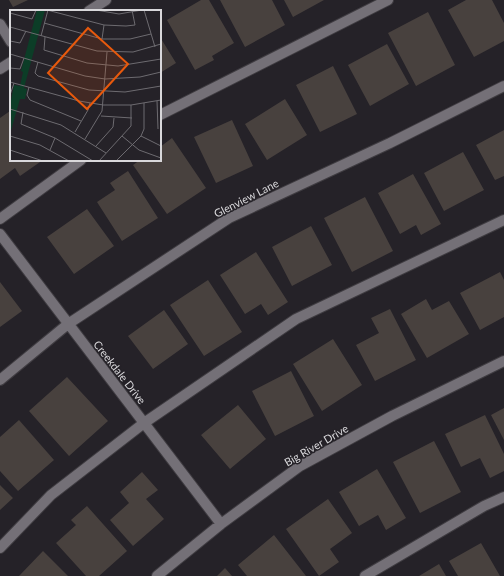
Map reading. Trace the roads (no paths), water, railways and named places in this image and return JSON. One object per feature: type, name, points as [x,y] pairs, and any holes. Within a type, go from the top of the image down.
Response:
[{"type":"street","points":[[91,10],[106,0]]},
{"type":"street","points":[[161,114],[388,0]]},
{"type":"street","points":[[0,24],[10,40]]},
{"type":"street","points":[[0,69],[10,63]]},
{"type":"street","name":"Glenview Lane","points":[[0,380],[68,324],[229,218],[390,143],[504,86]]},
{"type":"street","points":[[0,219],[80,161]]},
{"type":"street","points":[[0,548],[51,496],[144,423],[296,320],[504,220]]},
{"type":"street","name":"Creekdale Drive","points":[[0,234],[221,524]]},
{"type":"street","name":"Big River Drive","points":[[157,576],[221,524],[300,466],[392,416],[504,361]]},
{"type":"street","points":[[365,576],[484,506],[504,497]]}]
